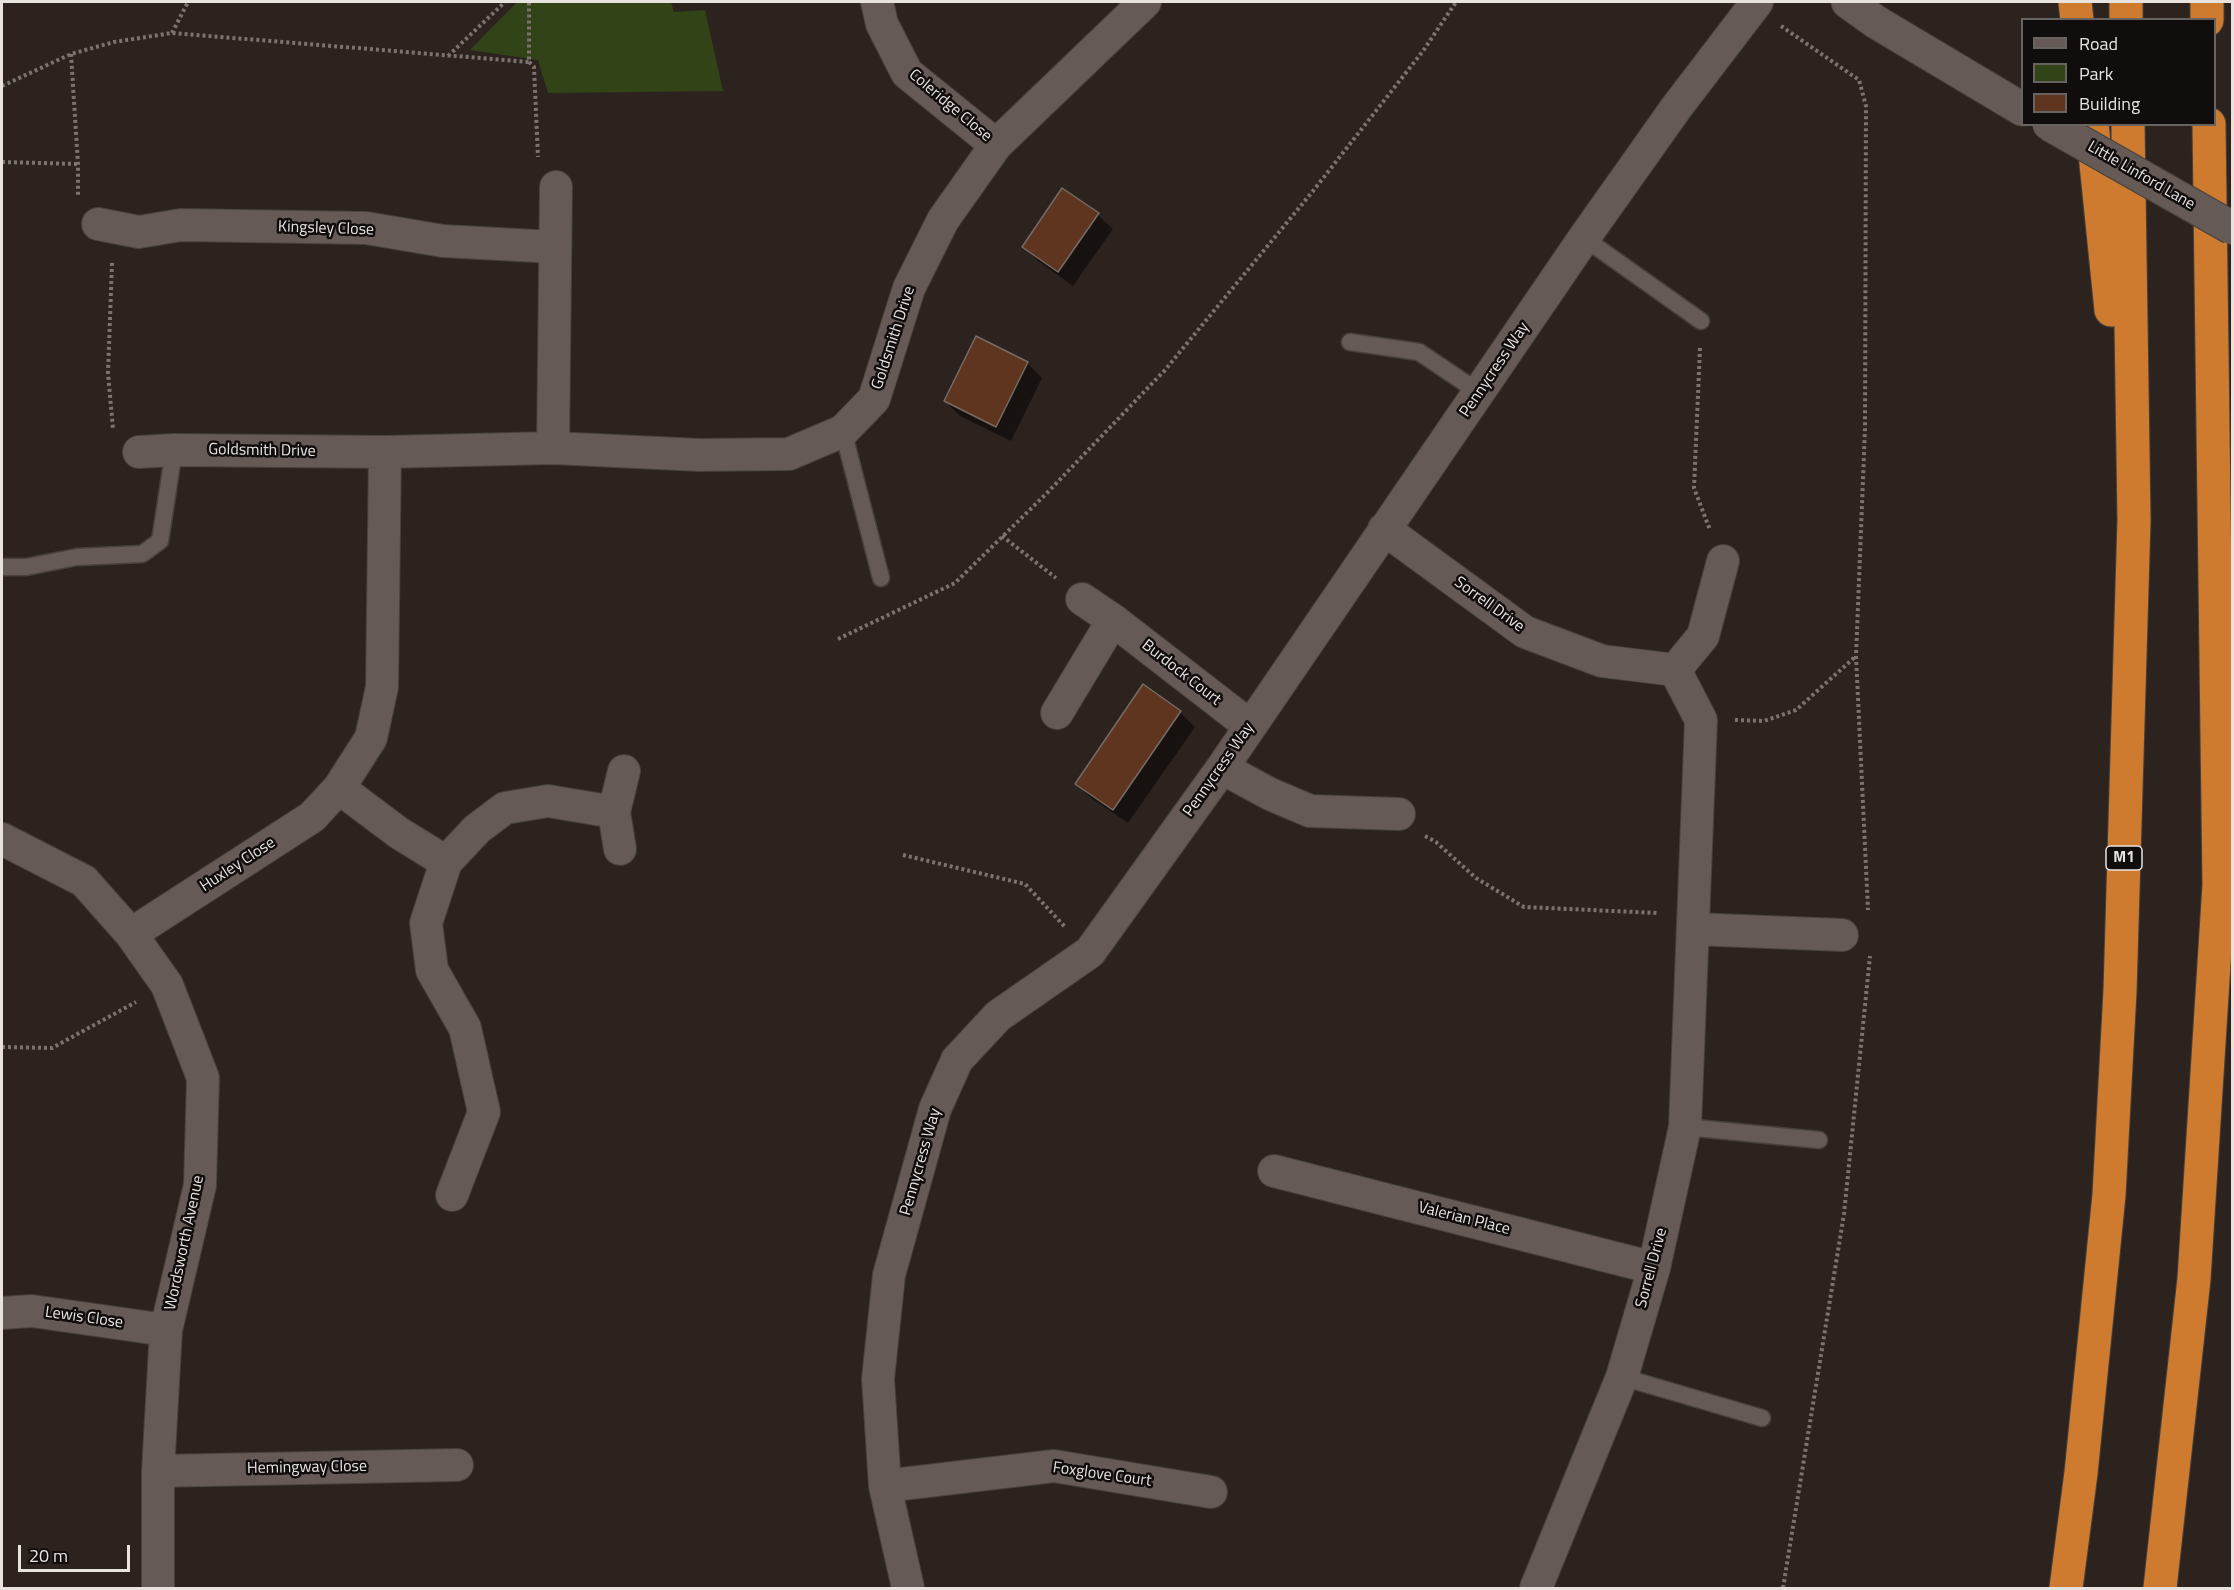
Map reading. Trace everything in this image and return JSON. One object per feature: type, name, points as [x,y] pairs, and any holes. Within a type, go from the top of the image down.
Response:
[{"type":"highway","points":[[2075,2],[2077,18]]},
{"type":"highway","points":[[2126,2],[2126,18]]},
{"type":"highway","points":[[2207,2],[2207,18]]},
{"type":"highway","points":[[2092,126],[2134,520]]},
{"type":"highway","name":"M1","points":[[2066,1588],[2081,1473],[2109,1195],[2120,991],[2134,520],[2128,126]]},
{"type":"highway","points":[[2209,126],[2219,885]]},
{"type":"highway","points":[[2160,1588],[2194,1279],[2219,885],[2232,762]]},
{"type":"street","name":"Coleridge Close","points":[[877,2],[882,24],[907,73],[996,145]]},
{"type":"street","name":"Goldsmith Drive","points":[[139,452],[174,450],[386,452],[553,448],[700,455],[789,454],[843,431],[874,399],[909,288],[943,220],[996,145],[1145,2]]},
{"type":"street","points":[[1848,2],[1876,22],[2021,109]]},
{"type":"street","name":"Pennycress Way","points":[[908,1588],[885,1486],[878,1379],[889,1275],[935,1109],[957,1060],[998,1016],[1089,952],[1221,768],[1584,238],[1676,108],[1755,4]]},
{"type":"street","name":"Little Linford Lane","points":[[2053,126],[2232,228]]},
{"type":"street","points":[[553,448],[556,187]]},
{"type":"street","name":"Kingsley Close","points":[[98,224],[139,232],[182,225],[366,228],[443,241],[554,247]]},
{"type":"street","name":"Huxley Close","points":[[131,934],[312,817],[339,788],[370,738],[382,687],[386,452]]},
{"type":"street","name":"Sorrell Drive","points":[[1384,529],[1525,632],[1602,662],[1676,670],[1701,720],[1685,1127],[1654,1268],[1622,1377],[1536,1588]]},
{"type":"street","points":[[1676,670],[1703,636],[1723,561]]},
{"type":"street","name":"Burdock Court","points":[[1082,599],[1113,620],[1250,726]]},
{"type":"street","points":[[1057,713],[1113,620]]},
{"type":"street","points":[[1221,768],[1270,794],[1310,811],[1400,814]]},
{"type":"street","points":[[621,849],[614,812],[624,771]]},
{"type":"street","points":[[339,788],[399,833],[446,862]]},
{"type":"street","points":[[452,1195],[484,1112],[465,1028],[432,970],[426,923],[446,862],[477,829],[505,808],[548,801],[614,812]]},
{"type":"street","name":"Wordsworth Avenue","points":[[2,839],[84,881],[131,934],[167,986],[203,1078],[200,1185],[166,1330],[158,1471],[158,1588]]},
{"type":"street","points":[[1693,922],[1842,935]]},
{"type":"street","name":"Valerian Place","points":[[1274,1171],[1654,1268]]},
{"type":"street","name":"Lewis Close","points":[[2,1313],[32,1311],[166,1330]]},
{"type":"street","name":"Hemingway Close","points":[[158,1471],[457,1465]]},
{"type":"street","name":"Foxglove Court","points":[[885,1486],[1054,1466],[1211,1492]]},
{"type":"lane","points":[[1584,238],[1701,321]]},
{"type":"lane","points":[[1350,342],[1419,352],[1480,393]]},
{"type":"lane","points":[[843,431],[881,578]]},
{"type":"lane","points":[[2,567],[26,567],[77,557],[142,554],[160,541],[174,450]]},
{"type":"lane","points":[[1685,1127],[1819,1140]]},
{"type":"lane","points":[[1622,1377],[1762,1418]]},
{"type":"path","points":[[172,33],[188,2]]},
{"type":"path","points":[[448,56],[505,2]]},
{"type":"path","points":[[529,2],[529,62]]},
{"type":"path","points":[[838,639],[955,583],[1165,370],[1320,182],[1423,51],[1456,2]]},
{"type":"path","points":[[1755,4],[1859,80],[1866,106],[1865,429],[1856,656],[1868,912]]},
{"type":"path","points":[[2,86],[71,54],[114,42],[172,33],[529,62],[534,67],[539,178],[556,187]]},
{"type":"path","points":[[71,54],[78,199]]},
{"type":"path","points":[[2,162],[78,164]]},
{"type":"path","points":[[112,258],[108,373],[115,452],[139,452]]},
{"type":"path","points":[[1701,321],[1694,488],[1723,561]]},
{"type":"path","points":[[1002,536],[1082,599]]},
{"type":"path","points":[[1701,720],[1764,721],[1796,710],[1856,656]]},
{"type":"path","points":[[1400,814],[1414,829],[1436,842],[1476,878],[1524,908],[1693,922]]},
{"type":"path","points":[[903,855],[1025,884],[1089,952]]},
{"type":"path","points":[[1783,1588],[1844,1214],[1870,954]]},
{"type":"path","points":[[2,1047],[52,1048],[167,986]]},
{"type":"green space","points":[[517,2],[671,2],[674,12],[705,10],[723,91],[548,93],[538,60],[470,50]]},
{"type":"building","points":[[1062,188],[1099,213],[1058,272],[1022,247]]},
{"type":"building","points":[[976,336],[1028,362],[996,427],[944,401]]},
{"type":"building","points":[[1143,684],[1181,711],[1113,810],[1075,784]]}]
